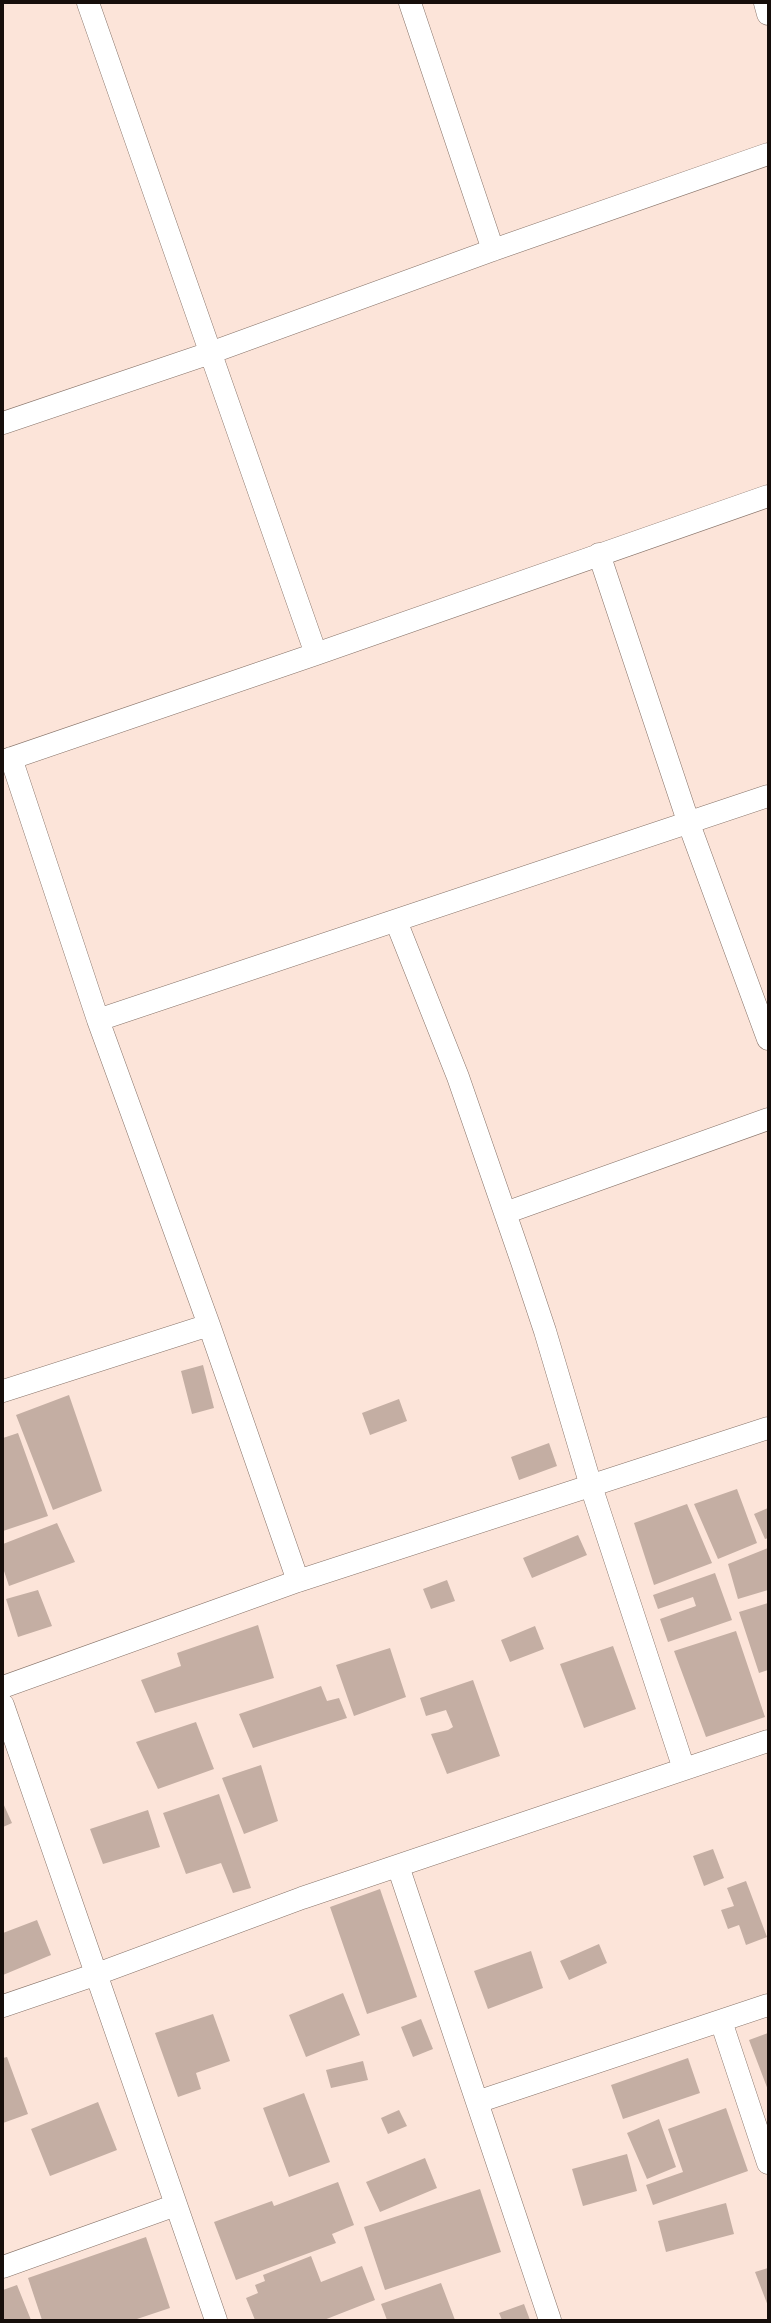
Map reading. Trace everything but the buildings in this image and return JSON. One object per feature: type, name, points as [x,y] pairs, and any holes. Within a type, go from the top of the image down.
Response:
[{"type":"street","points":[[88,3],[316,654]]},
{"type":"street","points":[[410,3],[493,250]]},
{"type":"street","points":[[765,3],[768,14]]},
{"type":"street","points":[[3,423],[210,353],[493,250],[768,154]]},
{"type":"street","points":[[298,1581],[210,1325],[98,1020],[7,759],[316,654],[768,496]]},
{"type":"street","points":[[599,554],[689,824],[768,1040]]},
{"type":"street","points":[[98,1020],[689,824],[768,796]]},
{"type":"street","points":[[396,921],[458,1077],[505,1213],[545,1332],[591,1486],[684,1769]]},
{"type":"street","points":[[505,1213],[768,1119]]},
{"type":"street","points":[[3,1391],[210,1325]]},
{"type":"street","points":[[3,1687],[298,1581],[768,1428]]},
{"type":"street","points":[[3,1705],[216,2320]]},
{"type":"street","points":[[3,2006],[97,1974],[302,1898],[768,1741]]},
{"type":"street","points":[[398,1866],[550,2320]]},
{"type":"street","points":[[477,2102],[768,2005]]},
{"type":"street","points":[[720,2021],[768,2163]]},
{"type":"street","points":[[3,2267],[176,2204]]}]
